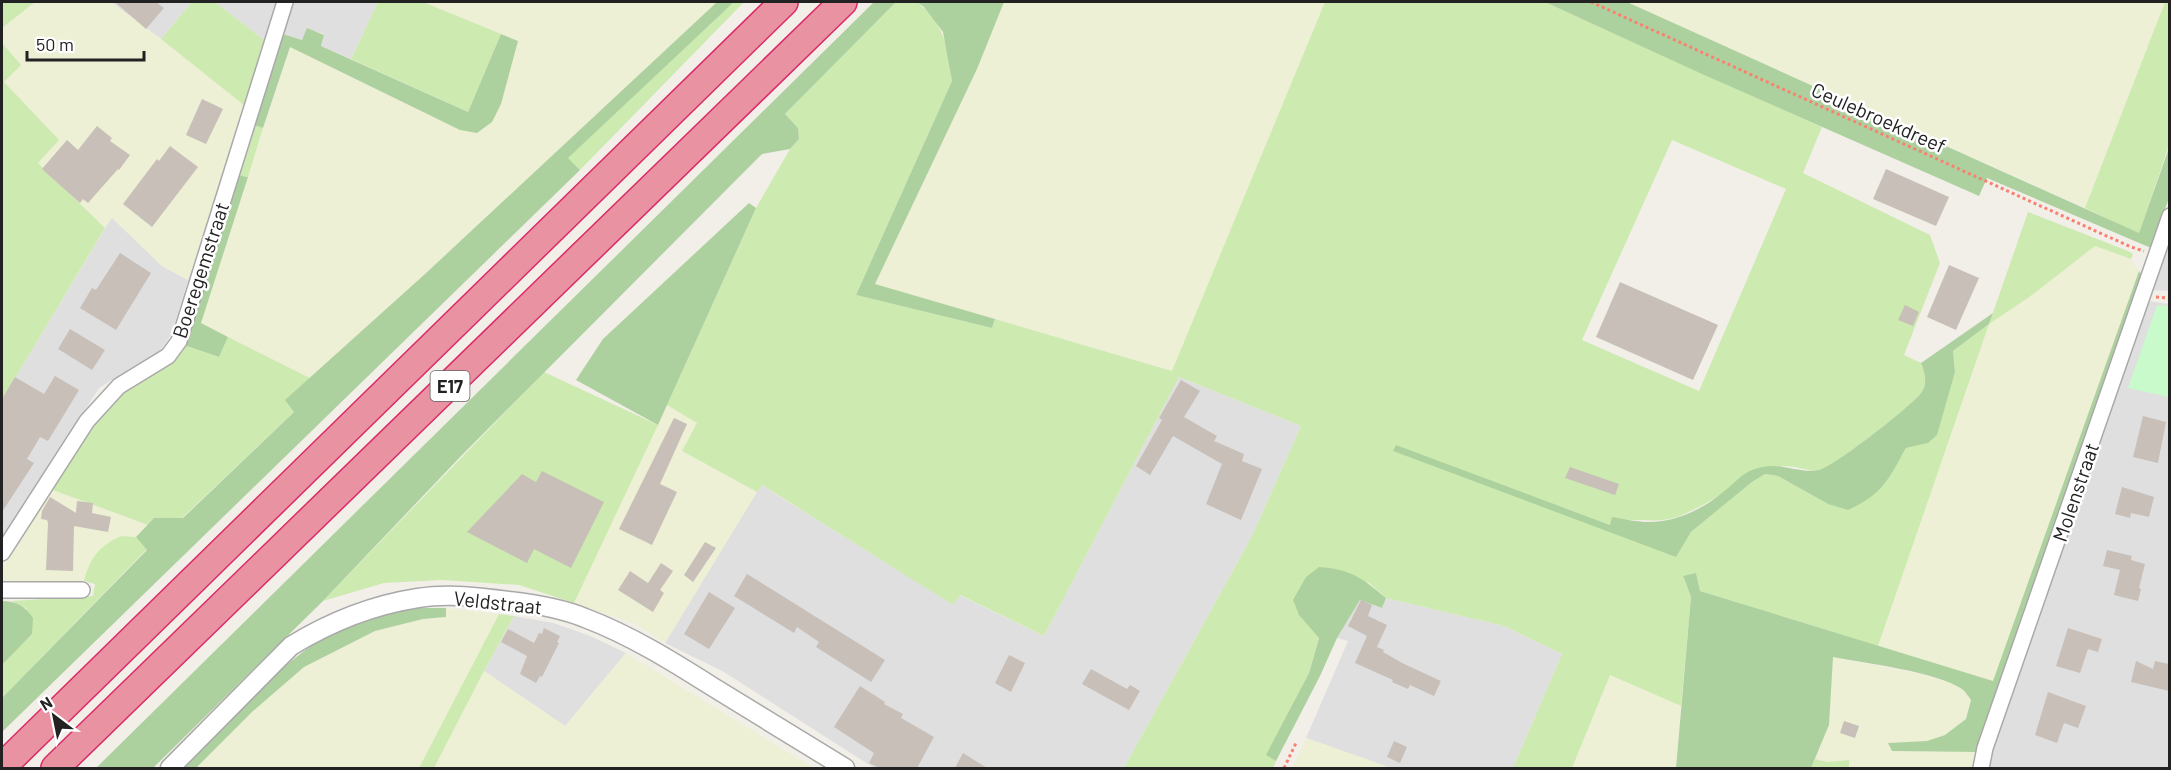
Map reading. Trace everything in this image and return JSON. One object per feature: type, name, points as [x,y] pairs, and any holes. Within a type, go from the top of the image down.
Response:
[{"type":"highway","name":"E17","points":[[2,767],[784,2]]},
{"type":"highway","name":"E17","points":[[55,768],[843,2]]},
{"type":"street","name":"Boeregemstraat","points":[[2,553],[87,421],[118,386],[168,356],[179,341],[285,2]]},
{"type":"street","name":"Molenstraat","points":[[1981,768],[1985,748],[2169,216]]},
{"type":"street","points":[[2,590],[82,590]]},
{"type":"street","name":"Veldstraat","points":[[170,768],[291,646],[338,621],[366,611],[419,598],[442,596],[494,599],[583,616],[610,628],[690,672],[845,768]]},
{"type":"path","name":"Ceulebroekdreef","points":[[1591,2],[2131,247],[2156,255]]},
{"type":"path","points":[[1284,768],[1297,741]]},
{"type":"shaded area","points":[[111,2],[192,2],[161,39]]},
{"type":"shaded area","points":[[215,2],[280,2],[268,43]]},
{"type":"shaded area","points":[[293,2],[378,2],[351,59],[321,46],[324,34],[307,29],[302,40],[283,34]]},
{"type":"shaded area","points":[[112,217],[162,266],[188,280],[171,335],[160,351],[99,388],[2,539],[2,400]]},
{"type":"shaded area","points":[[2169,233],[2169,291],[2152,290]]},
{"type":"shaded area","points":[[2149,301],[2169,304],[2169,768],[1989,768],[1990,753]]},
{"type":"shaded area","points":[[1179,377],[1301,426],[1252,536],[1124,768],[874,768],[724,672],[665,643],[761,485],[953,604],[959,595],[1044,636]]},
{"type":"shaded area","points":[[1386,598],[1504,626],[1562,654],[1513,768],[1391,768],[1306,738],[1348,641],[1337,638],[1360,600],[1382,608]]},
{"type":"shaded area","points":[[514,616],[553,623],[588,635],[626,653],[565,726],[484,671]]},
{"type":"green space","points":[[2,2],[35,2],[2,28]]},
{"type":"green space","points":[[35,2],[111,2],[245,106],[188,280],[162,266],[112,218],[105,228],[38,162],[59,140],[4,82],[21,65],[2,43],[2,28]]},
{"type":"green space","points":[[192,2],[215,2],[268,43],[245,106],[161,39]]},
{"type":"green space","points":[[378,2],[423,2],[501,34],[468,112],[351,59]]},
{"type":"green space","points":[[423,2],[717,2],[310,378],[200,323],[290,47],[460,130],[518,41]]},
{"type":"green space","points":[[717,2],[734,2],[568,158],[580,170],[2,732],[2,698],[147,550],[136,537],[154,518],[183,518],[294,412],[285,400],[425,274]]},
{"type":"green space","points":[[734,2],[744,2],[580,170],[567,158]]},
{"type":"green space","points":[[874,2],[896,2],[785,114],[798,128],[799,139],[790,149],[762,154],[461,456],[323,601],[153,768],[96,768]]},
{"type":"green space","points":[[896,2],[917,2],[934,19],[944,37],[952,81],[856,295],[992,328],[995,319],[1172,371],[1325,2],[1545,2],[1822,127],[1803,173],[1930,235],[1940,263],[1904,355],[1921,363],[1925,386],[1914,400],[1872,435],[1820,470],[1779,467],[1753,477],[1677,517],[1660,520],[1633,520],[1610,525],[1396,446],[1394,450],[1676,556],[1691,532],[1765,474],[1778,476],[1828,504],[1902,456],[1906,448],[1928,443],[1955,372],[1953,351],[1989,324],[1878,646],[1700,591],[1696,574],[1683,577],[1691,597],[1681,706],[1610,675],[1572,768],[1513,768],[1562,654],[1504,626],[1386,598],[1368,582],[1313,630],[1319,637],[1309,673],[1267,755],[1276,761],[1273,768],[1124,768],[1252,536],[1301,426],[1179,377],[1044,636],[960,595],[953,605],[762,485],[757,492],[682,451],[697,423],[667,405],[756,208],[790,149],[799,139],[798,128],[785,114]],"holes":[[[1672,140],[1786,189],[1699,391],[1582,340]]]},
{"type":"green space","points":[[917,2],[1004,2],[977,69],[875,284],[995,319],[992,328],[856,295],[952,81],[943,32],[924,7]]},
{"type":"green space","points":[[1004,2],[1325,2],[1173,371],[875,284],[977,69]]},
{"type":"green space","points":[[1545,2],[1627,2],[2139,233],[2169,148],[2169,198],[2151,248],[1987,178],[1979,196]]},
{"type":"green space","points":[[1627,2],[2165,2],[2085,208]]},
{"type":"green space","points":[[2165,2],[2169,2],[2169,145],[2139,234],[2085,208]]},
{"type":"green space","points":[[307,28],[324,35],[321,46],[468,112],[501,34],[518,41],[501,104],[492,122],[477,133],[460,130],[290,47],[263,128],[253,125],[283,34],[302,40]]},
{"type":"green space","points":[[2,43],[21,65],[4,82],[59,140],[38,163],[105,228],[2,400]]},
{"type":"green space","points":[[253,125],[263,128],[248,177],[237,175]]},
{"type":"green space","points":[[237,175],[248,177],[201,323],[228,337],[219,357],[184,345]]},
{"type":"green space","points":[[749,203],[756,208],[658,425],[576,380],[603,339]]},
{"type":"green space","points":[[2028,212],[2133,254],[2131,259],[2095,246],[2028,298],[1989,324]]},
{"type":"green space","points":[[2095,246],[2131,259],[2139,271],[1993,681],[1878,646],[1989,324],[2028,298]]},
{"type":"green space","points":[[2139,271],[2144,278],[1976,752],[1892,751],[1888,743],[1927,741],[1945,735],[1966,719],[1971,700],[1962,689],[1936,678],[1833,657],[1829,725],[1811,768],[1676,768],[1691,597],[1683,576],[1696,573],[1700,591],[1993,681]]},
{"type":"green space","points":[[2157,305],[2169,306],[2169,397],[2128,388]]},
{"type":"green space","points":[[1993,313],[1989,324],[1953,351],[1955,372],[1937,435],[1928,443],[1906,448],[1877,492],[1848,510],[1828,504],[1778,476],[1765,474],[1691,532],[1676,557],[1393,451],[1396,445],[1610,525],[1612,517],[1643,522],[1670,519],[1702,507],[1752,470],[1779,466],[1811,471],[1828,466],[1855,448],[1921,393],[1925,375],[1921,363]]},
{"type":"green space","points":[[228,337],[310,378],[286,400],[295,411],[182,518],[154,518],[148,525],[53,490],[89,429],[116,398],[169,364],[184,345],[219,357]]},
{"type":"green space","points":[[544,372],[658,425],[574,603],[519,585],[442,580],[384,583],[323,601]]},
{"type":"green space","points":[[667,405],[697,423],[682,451],[757,492],[665,643],[635,624],[574,603]]},
{"type":"green space","points":[[53,490],[148,525],[136,537],[121,536],[89,565],[84,581],[2,581],[2,569]]},
{"type":"green space","points":[[121,536],[136,537],[147,549],[2,698],[2,665],[32,634],[26,608],[11,601],[93,596],[95,584],[84,581],[89,566],[101,549]]},
{"type":"green space","points":[[1319,567],[1348,572],[1386,598],[1382,608],[1360,600],[1337,638],[1276,761],[1266,755],[1309,673],[1319,638],[1299,615],[1293,600],[1306,577]]},
{"type":"green space","points":[[2,601],[20,605],[33,618],[32,634],[2,665]]},
{"type":"green space","points":[[417,608],[446,608],[446,617],[423,619],[375,631],[304,667],[253,711],[196,768],[183,768],[275,675],[316,643],[366,619]]},
{"type":"green space","points":[[446,608],[499,614],[419,768],[196,768],[253,711],[304,667],[375,631],[423,619],[446,617]]},
{"type":"green space","points":[[499,614],[514,616],[434,768],[419,768]]},
{"type":"green space","points":[[626,653],[814,768],[434,768],[484,671],[565,726]]},
{"type":"green space","points":[[1832,657],[1921,674],[1952,683],[1964,690],[1971,700],[1966,719],[1945,735],[1927,741],[1888,743],[1893,751],[1976,752],[1974,768],[1849,768],[1849,760],[1827,762],[1815,759],[1829,725]]},
{"type":"green space","points":[[1610,675],[1681,706],[1676,768],[1572,768]]},
{"type":"green space","points":[[1306,738],[1391,768],[1292,768]]},
{"type":"green space","points":[[1815,759],[1827,762],[1849,760],[1849,768],[1811,768]]},
{"type":"building","points":[[115,2],[156,2],[164,8],[146,29]]},
{"type":"building","points":[[202,99],[223,109],[206,144],[186,135]]},
{"type":"building","points":[[97,126],[112,138],[110,141],[130,155],[88,203],[83,199],[80,203],[42,169],[67,140],[78,150]]},
{"type":"building","points":[[170,146],[198,167],[152,227],[123,204],[157,159],[159,161]]},
{"type":"building","points":[[1886,169],[1949,197],[1936,226],[1873,199]]},
{"type":"building","points":[[120,253],[151,273],[116,330],[80,308],[92,288],[96,290]]},
{"type":"building","points":[[1949,265],[1979,278],[1956,330],[1927,317]]},
{"type":"building","points":[[1620,282],[1718,325],[1693,380],[1596,337]]},
{"type":"building","points":[[1905,305],[1919,312],[1913,326],[1898,320]]},
{"type":"building","points":[[70,329],[105,350],[92,370],[58,349]]},
{"type":"building","points":[[55,376],[79,390],[48,441],[40,437],[27,459],[34,463],[2,512],[2,399],[15,377],[44,394]]},
{"type":"building","points":[[1181,380],[1200,391],[1184,417],[1217,436],[1214,441],[1244,454],[1242,461],[1262,469],[1241,520],[1206,504],[1222,464],[1173,436],[1150,475],[1136,466],[1162,420],[1159,418]]},
{"type":"building","points":[[2143,416],[2166,422],[2158,463],[2133,457]]},
{"type":"building","points":[[674,418],[687,424],[660,484],[677,492],[652,545],[619,529]]},
{"type":"building","points":[[1570,467],[1619,484],[1615,495],[1565,478]]},
{"type":"building","points":[[542,471],[604,502],[571,568],[534,549],[527,563],[467,532],[522,474],[536,482]]},
{"type":"building","points":[[2122,487],[2154,497],[2149,517],[2131,513],[2130,518],[2115,514]]},
{"type":"building","points":[[50,497],[76,513],[77,501],[93,503],[92,513],[111,517],[108,532],[74,526],[73,571],[46,570],[48,523],[47,520],[41,519],[42,511]]},
{"type":"building","points":[[705,542],[716,548],[693,582],[684,575]]},
{"type":"building","points":[[2107,550],[2132,556],[2131,560],[2145,564],[2138,601],[2114,595],[2120,570],[2103,566]]},
{"type":"building","points":[[661,563],[673,571],[660,590],[664,593],[653,612],[618,590],[630,571],[648,583]]},
{"type":"building","points":[[747,574],[885,660],[871,682],[816,647],[819,642],[797,627],[794,633],[734,596]]},
{"type":"building","points":[[709,592],[735,608],[709,649],[684,634]]},
{"type":"building","points":[[1361,600],[1372,605],[1368,616],[1387,625],[1377,647],[1402,663],[1441,681],[1434,696],[1410,685],[1408,689],[1355,663],[1367,636],[1348,626]]},
{"type":"building","points":[[544,628],[560,636],[557,642],[559,643],[542,677],[540,676],[536,683],[520,674],[527,656],[501,642],[508,629],[534,643]]},
{"type":"building","points":[[2068,628],[2102,639],[2098,652],[2088,649],[2080,673],[2056,666]]},
{"type":"building","points":[[1009,655],[1025,663],[1011,692],[995,683]]},
{"type":"building","points":[[2136,661],[2153,669],[2155,661],[2169,664],[2169,691],[2131,682]]},
{"type":"building","points":[[1091,669],[1127,689],[1130,685],[1140,691],[1129,710],[1082,684]]},
{"type":"building","points":[[860,686],[885,702],[884,704],[903,714],[901,718],[934,737],[917,768],[879,768],[869,763],[874,753],[834,727]]},
{"type":"building","points":[[2048,692],[2086,706],[2078,728],[2064,723],[2057,743],[2035,735]]},
{"type":"building","points":[[1844,721],[1859,726],[1855,738],[1840,733]]},
{"type":"building","points":[[1394,741],[1407,747],[1400,763],[1387,757]]},
{"type":"building","points":[[963,753],[987,768],[955,768]]}]
